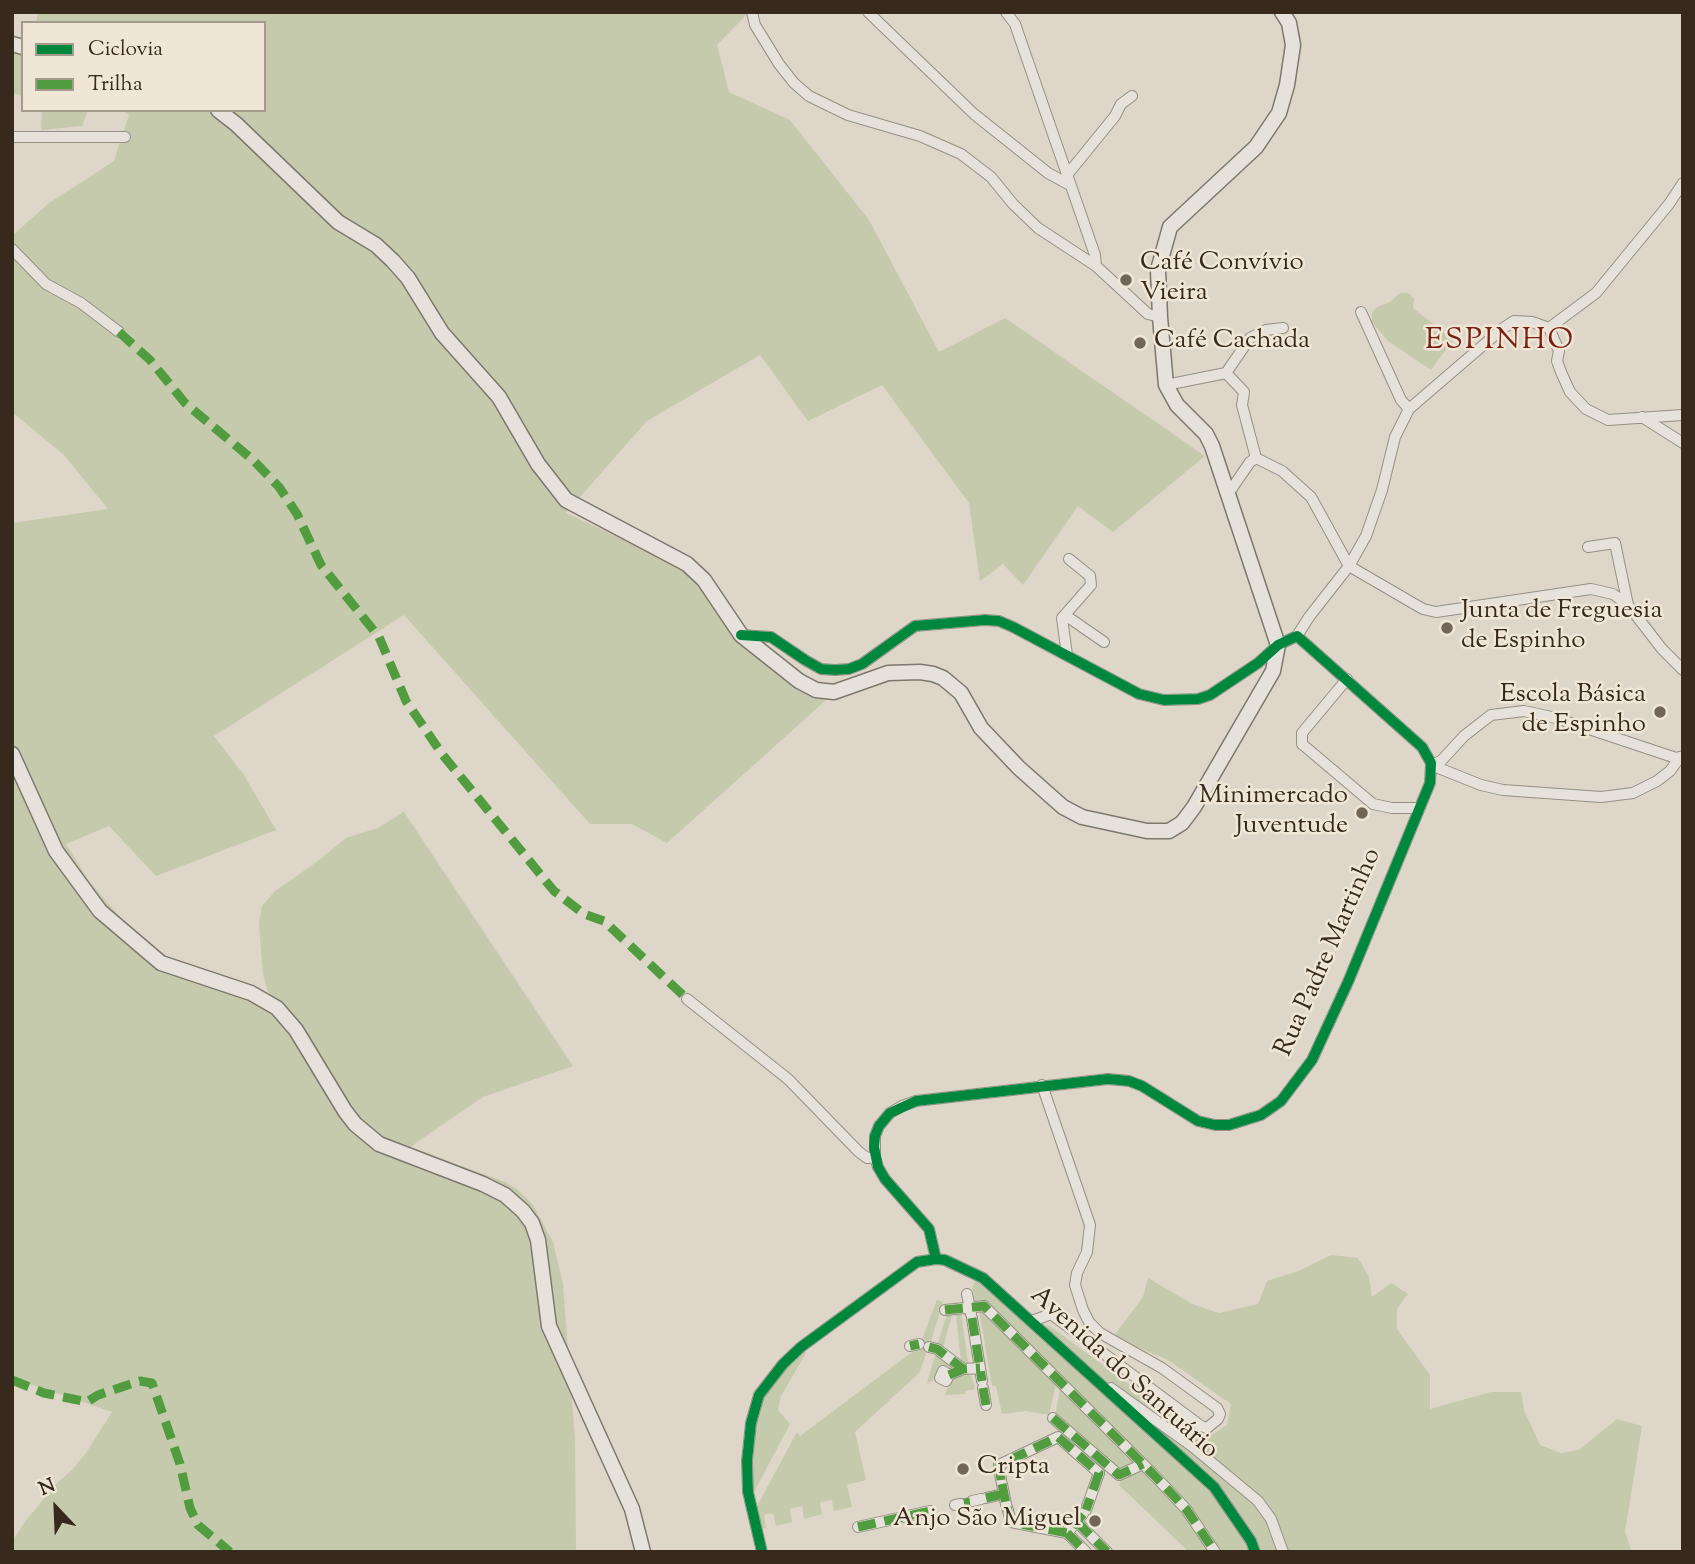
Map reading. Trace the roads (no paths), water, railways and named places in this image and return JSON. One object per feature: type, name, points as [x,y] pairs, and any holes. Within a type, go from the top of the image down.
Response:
[{"type":"main road","points":[[221,112],[338,222],[376,245],[393,261],[408,278],[442,332],[499,397],[538,464],[566,500],[687,564],[704,580],[741,635],[799,681],[816,690],[834,692],[888,673],[920,672],[943,678],[961,693],[981,728],[998,747],[1063,807],[1082,817],[1147,831],[1169,831],[1182,823],[1194,807],[1273,671],[1278,645],[1206,433],[1177,405],[1166,385],[1158,270],[1170,228],[1256,147],[1279,113],[1287,85],[1293,45],[1289,23],[1282,12]]},
{"type":"main road","points":[[12,754],[56,851],[100,911],[161,963],[250,993],[277,1008],[296,1030],[345,1111],[379,1144],[483,1184],[505,1195],[523,1211],[532,1223],[538,1240],[549,1326],[632,1508],[643,1552]]},
{"type":"street","points":[[752,12],[755,25],[779,64],[809,96],[848,116],[920,136],[961,153],[991,177],[1013,204],[1038,228],[1096,266],[1149,314],[1160,317]]},
{"type":"street","points":[[869,12],[974,114],[1048,173],[1069,180]]},
{"type":"street","points":[[1006,12],[1015,24],[1095,255],[1096,266]]},
{"type":"street","points":[[1069,180],[1121,104],[1132,96]]},
{"type":"street","points":[[12,137],[125,137]]},
{"type":"street","points":[[1549,328],[1596,293],[1683,183]]},
{"type":"street","points":[[12,249],[46,284],[81,303],[119,332]]},
{"type":"street","points":[[1361,312],[1401,400],[1409,409]]},
{"type":"street","points":[[741,635],[771,637],[805,660],[821,668],[835,670],[862,664],[915,626],[999,621],[1139,694],[1152,699],[1198,699],[1223,687],[1258,663],[1278,645],[1297,636],[1349,566],[1366,536],[1382,490],[1395,438],[1409,409],[1514,321],[1532,322],[1549,328],[1559,351],[1557,361],[1570,392],[1586,410],[1608,420],[1683,415]]},
{"type":"street","points":[[1166,385],[1226,373],[1250,338],[1266,330],[1283,328]]},
{"type":"street","points":[[1226,373],[1244,392],[1242,405],[1256,458],[1282,471],[1311,497],[1349,566],[1423,610],[1436,612],[1591,589],[1614,594],[1628,605],[1662,649],[1683,670]]},
{"type":"street","points":[[1642,416],[1683,443]]},
{"type":"street","points":[[1228,494],[1250,461],[1256,458]]},
{"type":"street","points":[[1588,547],[1615,543],[1628,605]]},
{"type":"street","points":[[1067,655],[1062,618],[1091,585],[1090,576],[1069,559]]},
{"type":"street","points":[[1065,615],[1104,642]]},
{"type":"street","points":[[1297,636],[1422,747],[1431,765],[1481,785],[1503,790],[1601,797],[1633,793],[1657,781],[1682,758]]},
{"type":"street","points":[[1347,679],[1301,733],[1302,744],[1373,804],[1392,808],[1420,808]]},
{"type":"street","points":[[1431,765],[1441,761],[1464,736],[1491,715],[1515,711],[1556,718],[1682,758]]},
{"type":"street","name":"Rua Padre Martinho","points":[[875,1157],[875,1136],[880,1126],[890,1113],[916,1101],[1108,1079],[1129,1081],[1142,1086],[1198,1121],[1229,1125],[1261,1115],[1281,1101],[1312,1060],[1348,982],[1430,783],[1431,765]]},
{"type":"street","points":[[687,999],[788,1079],[859,1152],[867,1158],[875,1157],[885,1179],[929,1229],[936,1258],[917,1262],[801,1347],[783,1364],[759,1395],[751,1423],[747,1461],[748,1492],[762,1552]]},
{"type":"street","points":[[1032,1321],[1051,1314],[1201,1426],[1207,1428],[1218,1419],[1220,1415],[1217,1408],[1161,1368],[1100,1333],[1089,1322],[1075,1285],[1077,1273],[1087,1252],[1090,1225],[1042,1086]]},
{"type":"street","name":"Avenida do Santuário","points":[[936,1258],[983,1278],[1214,1487],[1251,1541],[1255,1552]]},
{"type":"street","points":[[967,1294],[985,1405]]},
{"type":"street","points":[[945,1310],[971,1314],[984,1306],[1186,1509],[1215,1552]]},
{"type":"street","points":[[919,1346],[937,1349],[963,1369]]},
{"type":"street","points":[[949,1375],[963,1369],[980,1368]]},
{"type":"street","name":"Avenida do Santuário","points":[[1086,1373],[1103,1382],[1242,1486],[1258,1501],[1271,1519],[1283,1552]]},
{"type":"street","points":[[1053,1418],[1119,1475],[1143,1464]]},
{"type":"street","points":[[1067,1533],[1082,1515],[1099,1473],[1058,1437],[999,1465],[1004,1494],[1011,1522],[1067,1533],[1086,1552]]},
{"type":"street","points":[[970,1502],[1004,1494]]},
{"type":"street","points":[[858,1527],[930,1511]]},
{"type":"street","points":[[1082,1515],[1107,1552]]},
{"type":"place","name":"Café Convívio Vieira","points":[[1126,280]]},
{"type":"place","name":"Café Cachada","points":[[1140,343]]},
{"type":"place","name":"Junta de Freguesia de Espinho","points":[[1447,628]]},
{"type":"place","name":"Escola Básica de Espinho","points":[[1660,712]]},
{"type":"place","name":"Minimercado Juventude","points":[[1362,813]]},
{"type":"place","name":"Cripta","points":[[963,1469]]},
{"type":"place","name":"Anjo São Miguel","points":[[1095,1521]]},
{"type":"district","name":"ESPINHO","points":[[1500,343]]}]
